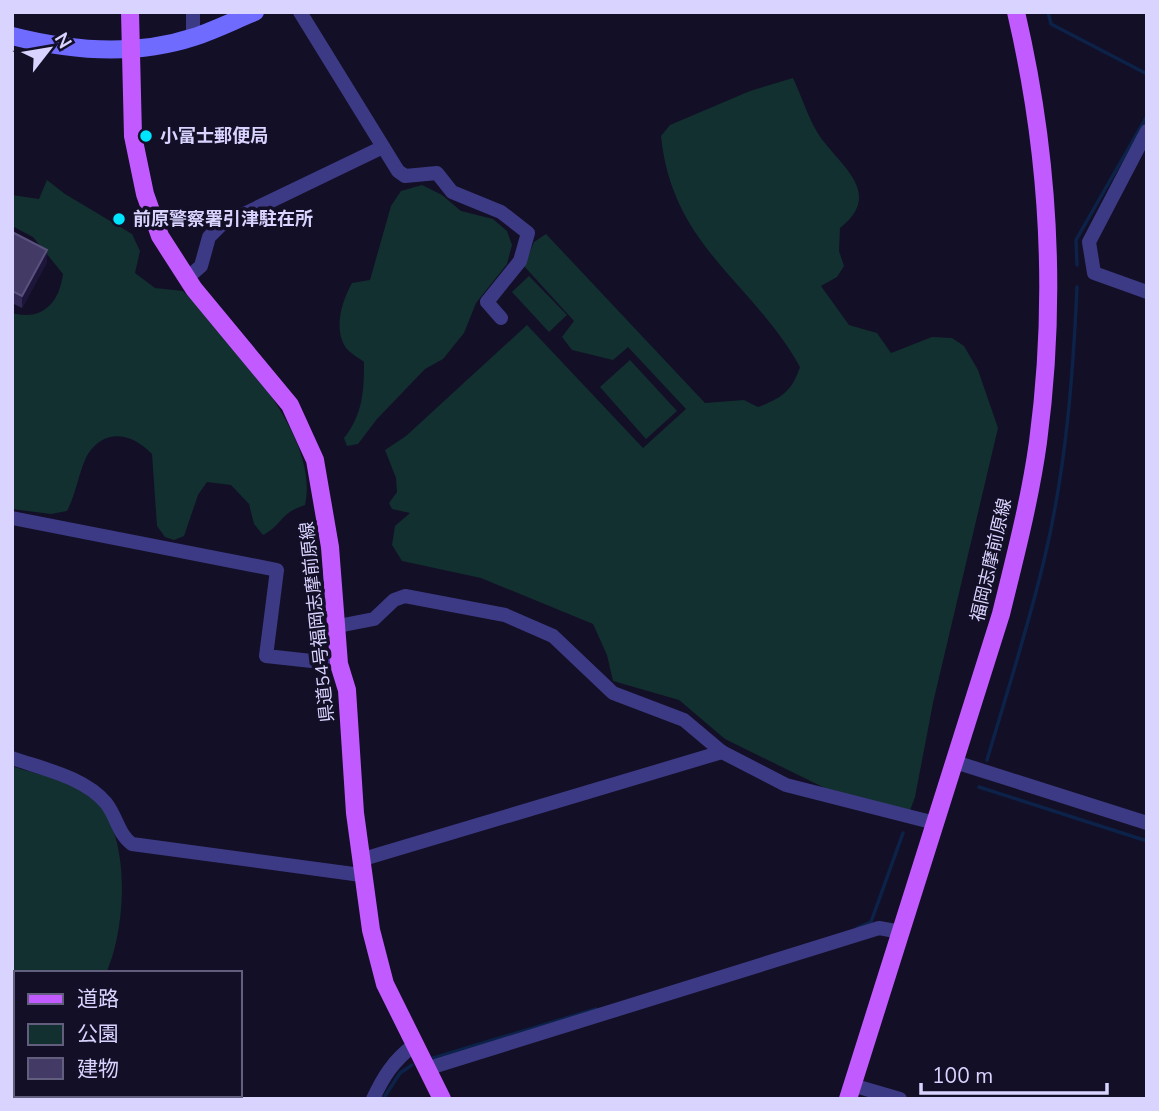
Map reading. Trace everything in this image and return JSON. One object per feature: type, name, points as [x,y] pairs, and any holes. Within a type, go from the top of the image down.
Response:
[{"type":"main road","name":"県道54号福岡志摩前原線","points":[[130,12],[133,136],[145,194],[160,236],[186,279],[289,404],[303,432],[321,482],[338,626],[339,664],[347,690],[361,867],[370,930],[385,984],[442,1099]]},
{"type":"main road","points":[[12,36],[61,48],[131,47],[193,37],[255,12]]},
{"type":"main road","name":"福岡志摩前原線","points":[[850,1092],[1001,614],[1020,539],[1038,443],[1048,348],[1049,296],[1042,173],[1033,103],[1016,12]]},
{"type":"street","points":[[193,12],[193,37]]},
{"type":"street","points":[[300,12],[398,171],[405,176],[437,173],[452,192],[501,212],[528,233],[520,261],[487,302],[501,318]]},
{"type":"street","points":[[1147,131],[1089,242],[1094,273],[1147,292]]},
{"type":"street","points":[[186,279],[201,266],[209,237],[221,225],[383,147]]},
{"type":"street","points":[[12,518],[277,570],[266,656],[339,664]]},
{"type":"street","points":[[338,626],[374,619],[394,600],[405,596],[505,615],[553,636],[613,693],[684,720],[722,751],[786,785],[935,823]]},
{"type":"street","points":[[12,758],[82,784],[105,802],[122,837],[132,844],[361,867],[722,751]]},
{"type":"street","points":[[955,762],[1147,823]]},
{"type":"street","points":[[426,1069],[878,928],[901,933]]},
{"type":"street","points":[[373,1099],[382,1079],[400,1056],[414,1046]]},
{"type":"street","points":[[850,1092],[900,1099]]},
{"type":"green space","points":[[793,78],[821,138],[848,171],[859,192],[858,204],[852,216],[840,228],[839,251],[844,266],[837,277],[821,286],[849,325],[877,333],[891,353],[932,337],[952,338],[964,346],[978,370],[998,428],[933,703],[915,797],[909,813],[841,796],[725,739],[679,700],[613,681],[607,655],[593,624],[481,578],[402,561],[392,545],[395,526],[410,513],[392,509],[389,503],[397,492],[396,478],[385,450],[406,436],[527,325],[643,448],[686,409],[628,347],[613,360],[572,350],[562,337],[574,321],[524,266],[534,242],[546,234],[705,403],[744,400],[758,407],[780,397],[790,388],[800,367],[781,337],[697,235],[681,207],[668,174],[661,136],[670,125],[750,91]]},
{"type":"green space","points":[[47,180],[65,194],[132,234],[140,251],[135,273],[155,288],[183,291],[246,362],[267,390],[299,448],[306,477],[305,505],[290,512],[270,531],[263,535],[254,524],[249,504],[231,485],[207,482],[198,495],[184,536],[174,540],[165,537],[157,526],[152,454],[137,442],[120,436],[103,440],[88,454],[67,511],[51,514],[12,509],[12,313],[32,314],[48,307],[58,293],[63,274],[33,237],[12,226],[12,195],[39,199]]},
{"type":"green space","points":[[422,185],[442,195],[461,211],[493,219],[507,231],[512,245],[507,264],[476,303],[464,333],[443,359],[425,369],[377,419],[358,444],[347,446],[344,438],[355,420],[361,402],[364,362],[346,348],[342,340],[342,306],[352,283],[370,280],[391,206],[401,191]]},
{"type":"green space","points":[[529,276],[567,315],[549,332],[512,292]]},
{"type":"green space","points":[[630,360],[677,411],[646,439],[600,387]]},
{"type":"green space","points":[[12,766],[76,787],[100,805],[111,825],[122,876],[118,930],[107,971],[14,971],[14,1097],[43,1097],[12,1099]]},
{"type":"building","points":[[12,232],[47,250],[22,296],[12,291]]},
{"type":"waterway","points":[[1048,12],[1051,24],[1147,74]]},
{"type":"waterway","points":[[1077,265],[1076,240],[1147,116]]},
{"type":"waterway","points":[[987,760],[1032,607],[1052,523],[1067,422],[1077,287]]},
{"type":"waterway","points":[[979,787],[1147,841]]},
{"type":"waterway","points":[[857,928],[871,922],[903,833]]},
{"type":"waterway","points":[[430,1059],[596,1009]]},
{"type":"waterway","points":[[383,1099],[400,1073],[412,1065]]},
{"type":"place","name":"小富士郵便局","points":[[146,136]]},
{"type":"place","name":"前原警察署引津駐在所","points":[[119,219]]}]
